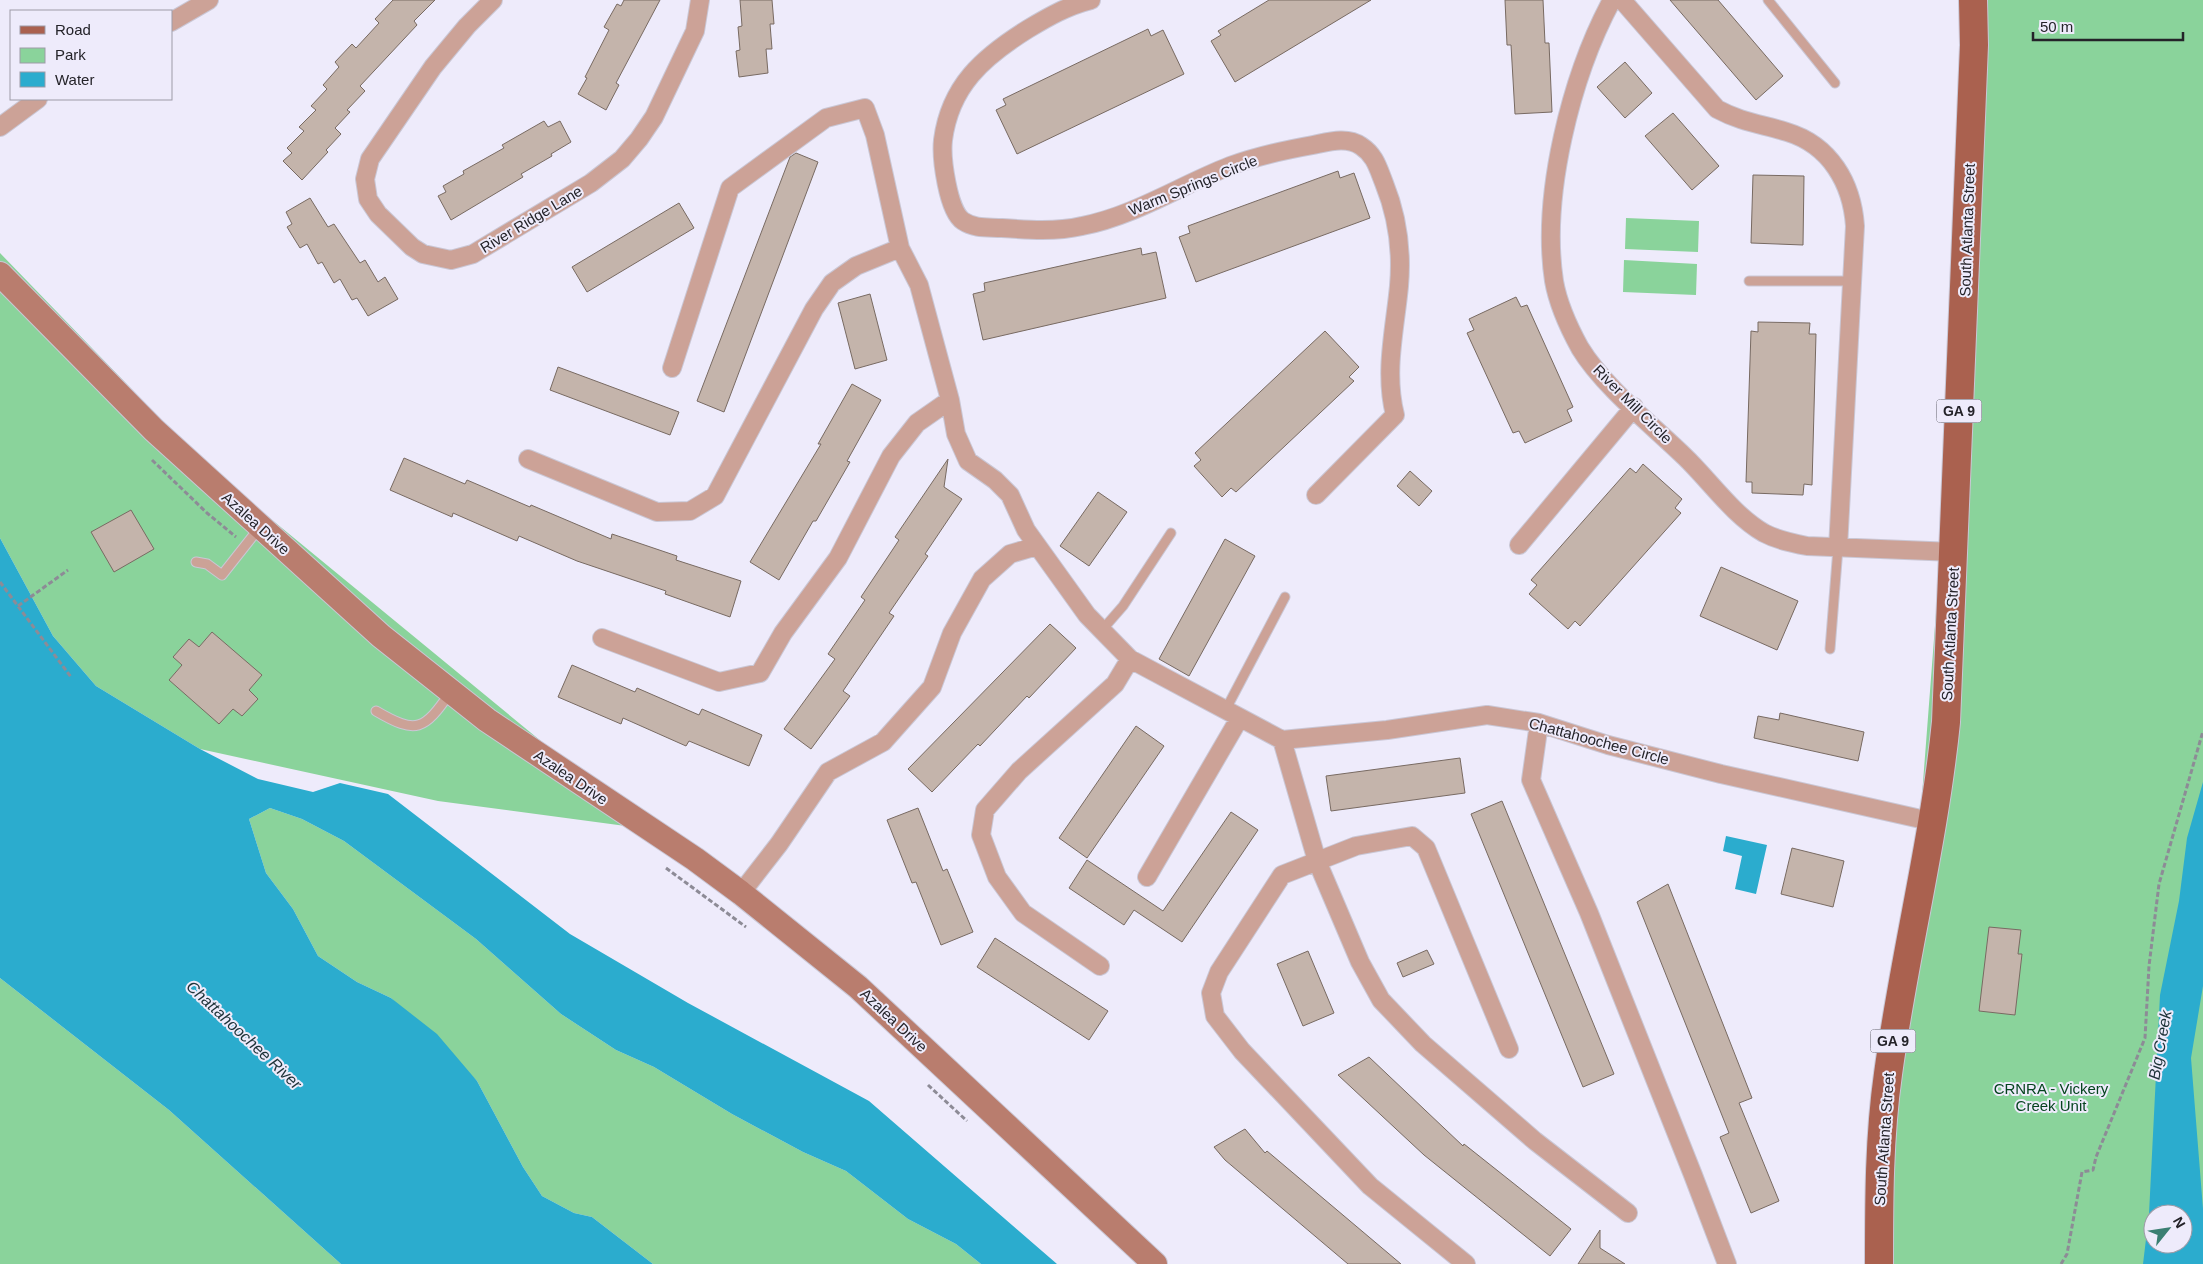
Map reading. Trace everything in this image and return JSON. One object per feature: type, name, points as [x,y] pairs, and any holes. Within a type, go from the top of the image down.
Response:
[{"type":"main road","name":"South Atlanta Street","points":[[1879,1264],[1879,1178],[1888,1076],[1934,822],[1946,722],[1974,45],[1973,0]]},
{"type":"street","points":[[172,21],[208,0]]},
{"type":"street","name":"River Ridge Lane","points":[[494,0],[467,26],[433,67],[370,159],[365,179],[368,199],[378,214],[423,254],[451,260],[473,254],[591,183],[622,159],[654,117],[695,31],[700,0]]},
{"type":"street","name":"Warm Springs Circle","points":[[1091,0],[1055,12],[1008,42],[983,61],[968,78],[955,98],[944,135],[943,168],[949,192],[960,219],[975,227],[1044,230],[1082,226],[1117,216],[1230,166],[1281,151],[1342,140],[1359,144],[1373,156],[1391,199],[1399,245],[1399,283],[1389,377],[1390,396],[1395,415],[1316,495]]},
{"type":"street","name":"River Mill Circle","points":[[1612,0],[1581,72],[1568,114],[1551,220],[1550,248],[1554,284],[1562,309],[1581,349],[1602,377],[1693,464],[1745,519],[1764,533],[1786,542],[1807,546],[1954,552]]},
{"type":"street","points":[[1622,0],[1717,109],[1734,119],[1789,132],[1809,142],[1833,162],[1848,188],[1854,208],[1855,226],[1838,548]]},
{"type":"street","points":[[0,127],[37,100]]},
{"type":"street","points":[[672,368],[730,188],[826,118],[865,108],[875,135],[900,248],[919,285],[950,400],[956,434],[968,461],[996,480],[1010,495],[1026,530],[1087,615],[1130,659],[1282,740],[1317,861],[1360,962],[1381,1000],[1423,1044],[1535,1142],[1628,1213]]},
{"type":"street","points":[[528,459],[657,512],[690,511],[715,496],[809,317],[832,284],[856,266],[900,248]]},
{"type":"street","name":"Azalea Drive","points":[[0,274],[154,430],[381,636],[487,720],[695,859],[741,893],[858,988],[1155,1264]]},
{"type":"street","points":[[602,638],[719,682],[760,673],[783,632],[838,558],[891,456],[918,423],[950,400]]},
{"type":"street","points":[[1519,545],[1634,407]]},
{"type":"street","points":[[741,893],[779,844],[828,772],[883,742],[932,687],[952,633],[982,579],[1010,554],[1037,546]]},
{"type":"street","points":[[1100,966],[1023,913],[996,877],[981,835],[985,810],[1019,771],[1115,684],[1130,659]]},
{"type":"street","points":[[1147,877],[1232,715]]},
{"type":"street","name":"Chattahoochee Circle","points":[[1282,740],[1387,730],[1487,716],[1539,723],[1608,745],[1721,774],[1934,822]]},
{"type":"street","points":[[1539,723],[1531,780],[1588,913],[1694,1175],[1726,1264]]},
{"type":"street","points":[[1466,1264],[1370,1186],[1242,1051],[1215,1016],[1211,993],[1219,972],[1282,875],[1356,846],[1412,836],[1426,848],[1509,1049]]},
{"type":"lane","points":[[1768,0],[1835,82]]},
{"type":"lane","points":[[1749,281],[1852,281]]},
{"type":"lane","points":[[196,562],[212,566],[222,575],[260,527]]},
{"type":"lane","points":[[1102,630],[1123,606],[1171,533]]},
{"type":"lane","points":[[1830,649],[1838,548]]},
{"type":"lane","points":[[1232,715],[1285,597]]},
{"type":"lane","points":[[376,711],[402,725],[416,726],[431,718],[451,692]]},
{"type":"path","points":[[18,606],[68,570]]},
{"type":"path","points":[[0,582],[71,677]]},
{"type":"path","points":[[2062,1264],[2068,1254],[2082,1172],[2093,1170],[2096,1157],[2145,1038],[2149,966],[2160,884],[2203,731]]},
{"type":"green space","name":"CRNRA - Vickery Creek Unit","points":[[1975,0],[2203,0],[2203,1264],[1886,1264],[1975,105]]},
{"type":"green space","points":[[1626,218],[1699,221],[1698,252],[1625,249]]},
{"type":"green space","points":[[0,253],[204,464],[648,829],[438,801],[200,749],[96,686],[53,636],[0,538]]},
{"type":"green space","points":[[1624,260],[1697,264],[1696,295],[1623,292]]},
{"type":"green space","points":[[270,808],[302,819],[344,841],[476,939],[561,1014],[616,1050],[654,1067],[732,1114],[803,1152],[846,1171],[908,1219],[956,1244],[981,1264],[653,1264],[592,1217],[574,1213],[542,1196],[523,1167],[477,1081],[391,998],[357,982],[318,956],[293,909],[266,873],[249,819]]},
{"type":"green space","points":[[0,978],[169,1110],[341,1264],[0,1264]]},
{"type":"water","name":"Chattahoochee River","points":[[0,538],[53,636],[96,686],[200,749],[258,779],[313,792],[340,783],[388,794],[570,934],[688,1003],[869,1101],[1057,1264],[981,1264],[956,1244],[908,1219],[846,1171],[803,1152],[732,1114],[654,1067],[616,1050],[561,1014],[476,939],[344,841],[302,819],[270,808],[249,819],[266,873],[293,909],[318,956],[357,982],[391,998],[437,1034],[477,1081],[523,1167],[542,1196],[574,1213],[592,1217],[653,1264],[341,1264],[169,1110],[0,978]]},
{"type":"water","name":"Big Creek","points":[[2203,782],[2203,986],[2191,1058],[2203,1209],[2203,1264],[2143,1264],[2144,1254],[2193,1254],[2193,1204],[2150,1204],[2160,995],[2179,901],[2187,838]]},
{"type":"water","points":[[1726,836],[1767,845],[1756,894],[1735,889],[1742,856],[1723,851]]},
{"type":"building","points":[[393,0],[435,0],[414,21],[417,25],[360,86],[365,91],[347,110],[350,112],[335,128],[341,134],[326,150],[328,152],[302,180],[283,161],[292,153],[287,148],[304,131],[299,127],[316,110],[311,106],[327,89],[323,85],[339,67],[335,62],[352,44],[356,48],[379,23],[375,19]]},
{"type":"building","points":[[624,0],[660,0],[616,83],[619,85],[606,110],[578,94],[609,30],[604,27],[617,4],[621,6]]},
{"type":"building","points":[[740,0],[772,0],[774,24],[770,24],[772,49],[766,49],[768,73],[739,77],[736,51],[740,50],[738,27],[742,26]]},
{"type":"building","points":[[1269,0],[1371,0],[1235,82],[1211,41],[1221,35],[1218,31]]},
{"type":"building","points":[[1505,0],[1543,0],[1545,43],[1549,43],[1552,112],[1515,114],[1511,45],[1507,45]]},
{"type":"building","points":[[1670,0],[1718,0],[1783,76],[1756,100]]},
{"type":"building","points":[[1148,29],[1151,36],[1163,30],[1184,74],[1017,154],[996,110],[1006,105],[1003,99]]},
{"type":"building","points":[[1625,62],[1652,93],[1625,118],[1597,87]]},
{"type":"building","points":[[1673,113],[1719,166],[1692,190],[1645,136]]},
{"type":"building","points":[[544,121],[548,127],[560,121],[571,142],[551,154],[552,156],[521,174],[523,177],[451,220],[438,196],[446,192],[443,186],[464,174],[463,171],[504,148],[502,145]]},
{"type":"building","points":[[796,153],[818,162],[724,412],[697,401],[790,157]]},
{"type":"building","points":[[1338,171],[1340,178],[1354,173],[1370,218],[1196,282],[1179,237],[1190,233],[1188,226]]},
{"type":"building","points":[[1753,175],[1804,176],[1803,245],[1751,243]]},
{"type":"building","points":[[310,198],[328,227],[334,224],[360,263],[365,260],[378,282],[385,277],[398,299],[368,316],[357,298],[352,300],[340,279],[334,283],[322,262],[318,264],[307,244],[300,248],[287,227],[292,224],[286,212]]},
{"type":"building","points":[[679,203],[694,228],[587,292],[572,267]]},
{"type":"building","points":[[1141,248],[1142,255],[1156,252],[1166,298],[983,340],[973,294],[985,291],[984,283]]},
{"type":"building","points":[[870,294],[887,360],[855,369],[838,303]]},
{"type":"building","points":[[1516,297],[1521,307],[1527,305],[1573,407],[1567,410],[1572,421],[1525,443],[1519,431],[1513,433],[1467,333],[1474,330],[1469,319]]},
{"type":"building","points":[[1758,322],[1810,323],[1809,334],[1816,334],[1812,485],[1804,484],[1803,495],[1752,493],[1752,482],[1746,482],[1751,331],[1758,332]]},
{"type":"building","points":[[1325,331],[1359,367],[1349,377],[1354,381],[1236,492],[1231,488],[1222,497],[1194,466],[1201,460],[1195,453]]},
{"type":"building","points":[[558,367],[679,412],[670,435],[550,390]]},
{"type":"building","points":[[852,384],[881,400],[847,461],[850,462],[779,580],[750,562],[821,444],[818,444]]},
{"type":"building","points":[[404,458],[465,484],[467,480],[530,507],[531,505],[611,539],[612,534],[677,556],[676,560],[741,581],[730,617],[665,594],[666,591],[577,561],[519,536],[517,541],[453,513],[452,517],[390,490]]},
{"type":"building","points":[[948,459],[944,487],[962,499],[925,554],[928,556],[889,613],[894,616],[843,691],[850,696],[811,749],[784,729],[835,659],[828,654],[865,600],[861,597],[899,540],[895,537]]},
{"type":"building","points":[[1643,464],[1682,499],[1675,508],[1681,513],[1580,626],[1575,621],[1568,629],[1529,594],[1537,585],[1531,580],[1630,468],[1636,473]]},
{"type":"building","points":[[1410,471],[1432,491],[1419,506],[1397,486]]},
{"type":"building","points":[[1098,492],[1127,512],[1089,566],[1060,546]]},
{"type":"building","points":[[131,510],[154,549],[114,572],[91,532]]},
{"type":"building","points":[[1225,539],[1255,556],[1189,676],[1159,659]]},
{"type":"building","points":[[1721,567],[1798,601],[1777,650],[1700,616]]},
{"type":"building","points":[[1050,624],[1076,648],[1029,698],[1027,696],[980,746],[978,744],[932,792],[908,769]]},
{"type":"building","points":[[212,632],[262,675],[249,690],[258,699],[242,716],[233,709],[219,724],[169,680],[182,665],[173,657],[189,639],[199,647]]},
{"type":"building","points":[[572,665],[635,692],[637,688],[699,715],[702,709],[762,735],[749,766],[689,741],[686,746],[623,718],[621,724],[558,697]]},
{"type":"building","points":[[1780,713],[1864,732],[1858,761],[1754,738],[1758,716],[1779,720]]},
{"type":"building","points":[[1136,726],[1164,746],[1087,858],[1059,838]]},
{"type":"building","points":[[1460,758],[1465,793],[1331,811],[1326,776]]},
{"type":"building","points":[[1502,801],[1614,1074],[1583,1087],[1471,814]]},
{"type":"building","points":[[918,808],[943,871],[947,869],[973,932],[941,945],[916,882],[912,883],[887,820]]},
{"type":"building","points":[[1231,812],[1258,830],[1182,942],[1134,910],[1124,925],[1069,888],[1087,860],[1163,911]]},
{"type":"building","points":[[1792,848],[1844,861],[1833,907],[1781,894]]},
{"type":"building","points":[[1668,884],[1752,1098],[1739,1103],[1779,1201],[1751,1213],[1720,1137],[1729,1133],[1637,902]]},
{"type":"building","points":[[1989,927],[2021,930],[2018,954],[2022,954],[2015,1015],[1979,1011]]},
{"type":"building","points":[[995,938],[1108,1011],[1089,1040],[977,967]]},
{"type":"building","points":[[1427,950],[1434,964],[1403,977],[1397,963]]},
{"type":"building","points":[[1308,951],[1334,1013],[1303,1026],[1277,964]]},
{"type":"building","points":[[1369,1057],[1463,1146],[1464,1144],[1571,1229],[1550,1256],[1424,1155],[1338,1075]]},
{"type":"building","points":[[1245,1129],[1265,1153],[1267,1151],[1401,1264],[1348,1264],[1225,1160],[1214,1147]]},
{"type":"building","points":[[1600,1230],[1600,1248],[1625,1264],[1578,1264]]}]
